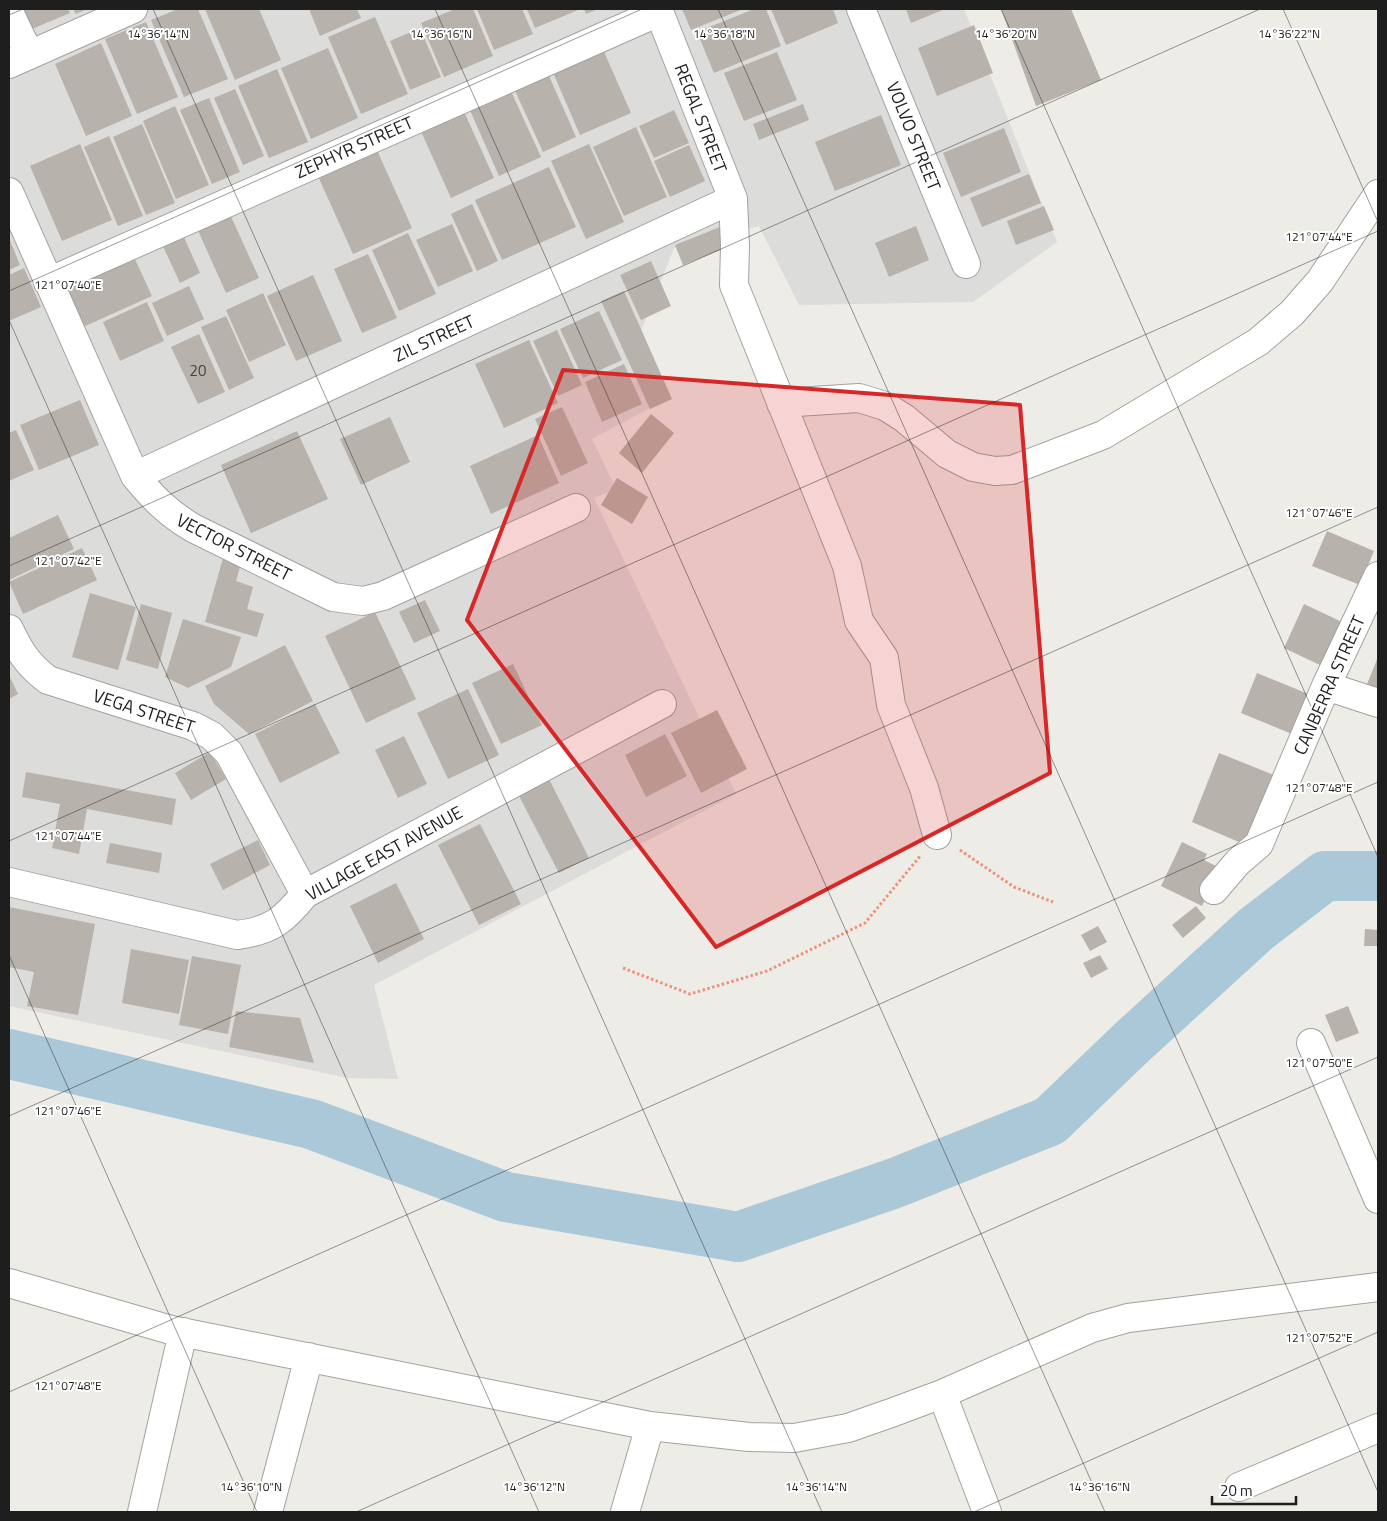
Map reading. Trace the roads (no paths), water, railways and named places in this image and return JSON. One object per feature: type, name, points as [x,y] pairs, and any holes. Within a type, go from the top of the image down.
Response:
[{"type":"street","points":[[9,12],[19,59],[133,9]]},
{"type":"street","name":"VOLVO STREET","points":[[861,9],[966,264]]},
{"type":"street","name":"REGAL STREET","points":[[659,10],[733,199],[734,285],[847,566],[859,621],[884,658],[891,705],[924,788],[937,835]]},
{"type":"street","name":"ZEPHYR STREET","points":[[48,282],[659,10]]},
{"type":"street","name":"VECTOR STREET","points":[[9,192],[135,476],[154,501],[171,515],[193,528],[333,597],[364,601],[383,596],[576,508]]},
{"type":"street","points":[[781,403],[859,398],[885,406],[904,418],[948,454],[973,467],[995,471],[1012,470],[1103,435],[1258,342],[1292,313],[1320,281],[1378,194]]},
{"type":"street","name":"ZIL STREET","points":[[135,476],[733,199]]},
{"type":"street","name":"CANBERRA STREET","points":[[1214,890],[1238,862],[1259,844],[1326,686],[1378,576]]},
{"type":"street","name":"VEGA STREET","points":[[9,628],[21,655],[48,680],[193,726],[212,736],[228,753],[305,894]]},
{"type":"street","points":[[1326,686],[1378,703]]},
{"type":"street","name":"VILLAGE EAST AVENUE","points":[[9,882],[237,935],[258,933],[287,916],[305,894],[662,704]]},
{"type":"street","points":[[1311,1043],[1378,1199]]},
{"type":"street","points":[[9,1283],[183,1332],[650,1426],[749,1437],[794,1438],[848,1428],[942,1394],[1092,1328],[1128,1318],[1378,1287]]},
{"type":"street","points":[[142,1512],[183,1332]]},
{"type":"street","points":[[268,1512],[309,1357]]},
{"type":"street","points":[[942,1394],[987,1512]]},
{"type":"street","points":[[624,1512],[650,1426]]},
{"type":"street","points":[[1239,1487],[1378,1428]]},
{"type":"waterway","points":[[9,1054],[311,1124],[506,1197],[738,1237],[895,1183],[1050,1121],[1130,1044],[1256,929],[1325,876],[1378,876]]}]
